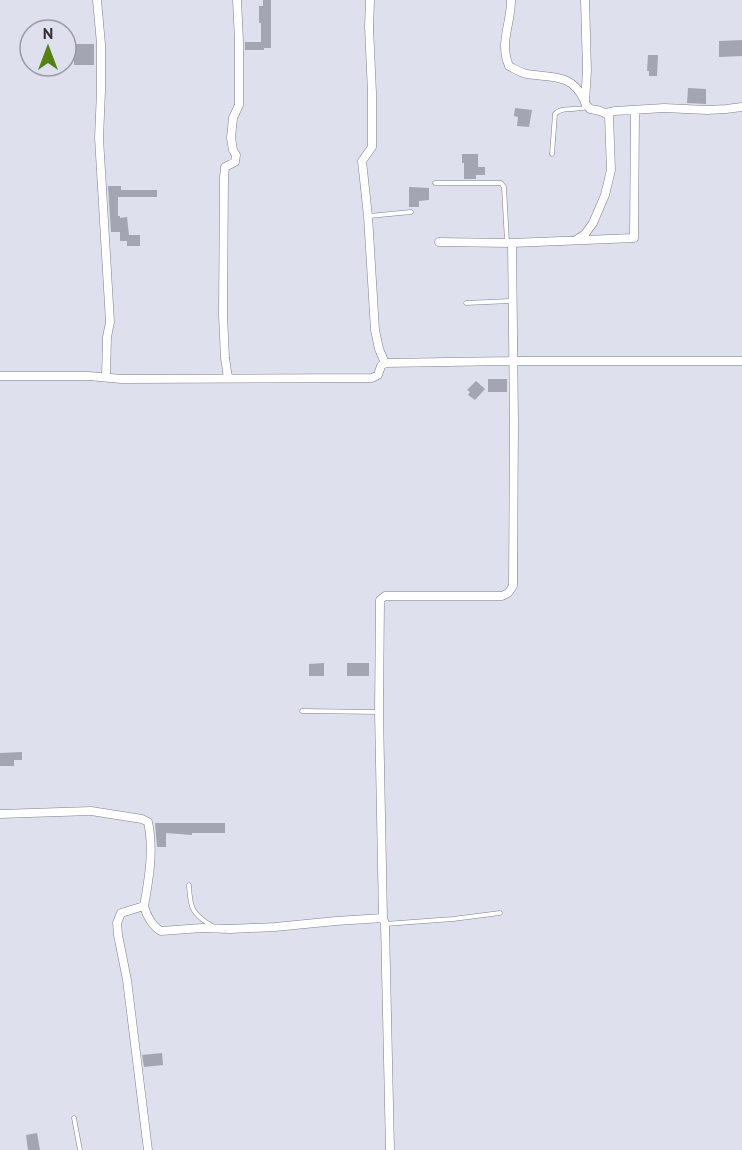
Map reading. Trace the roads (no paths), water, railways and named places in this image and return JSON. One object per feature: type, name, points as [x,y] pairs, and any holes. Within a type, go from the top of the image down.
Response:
[{"type":"street","points":[[97,0],[101,44],[100,160],[110,322],[105,377]]},
{"type":"street","points":[[228,378],[223,315],[224,178],[225,167],[235,162],[236,155],[231,138],[233,118],[239,105],[237,0]]},
{"type":"street","points":[[0,376],[89,376],[121,379],[372,378],[378,375],[383,365],[375,330],[369,216],[362,161],[372,147],[370,0]]},
{"type":"street","points":[[511,0],[504,55],[509,66],[524,73],[560,77],[572,83],[580,91],[590,109],[599,110],[609,116],[610,170],[605,195],[593,223],[585,234],[575,241]]},
{"type":"street","points":[[585,0],[587,105]]},
{"type":"street","points":[[606,113],[664,108],[742,107]]},
{"type":"street","points":[[439,242],[509,243],[634,238],[635,110]]},
{"type":"street","points":[[390,1150],[379,712],[380,600],[385,596],[502,596],[508,593],[513,586],[514,361],[509,243]]},
{"type":"street","points":[[383,365],[514,361],[742,361]]},
{"type":"street","points":[[0,813],[91,811],[142,819],[148,822],[152,836],[149,879],[144,906],[156,928],[161,931],[275,927],[336,921],[384,921]]},
{"type":"street","points":[[144,906],[121,913],[117,923],[127,980],[148,1150]]},
{"type":"lane","points":[[552,154],[557,111],[581,110],[587,105]]},
{"type":"lane","points":[[435,183],[501,183],[504,187],[509,243]]},
{"type":"lane","points":[[369,216],[411,212]]},
{"type":"lane","points":[[466,303],[513,302]]},
{"type":"lane","points":[[302,711],[379,712]]},
{"type":"lane","points":[[189,885],[189,902],[195,914],[210,926],[218,929]]},
{"type":"lane","points":[[384,921],[453,919],[500,913]]},
{"type":"lane","points":[[74,1118],[80,1150]]}]
